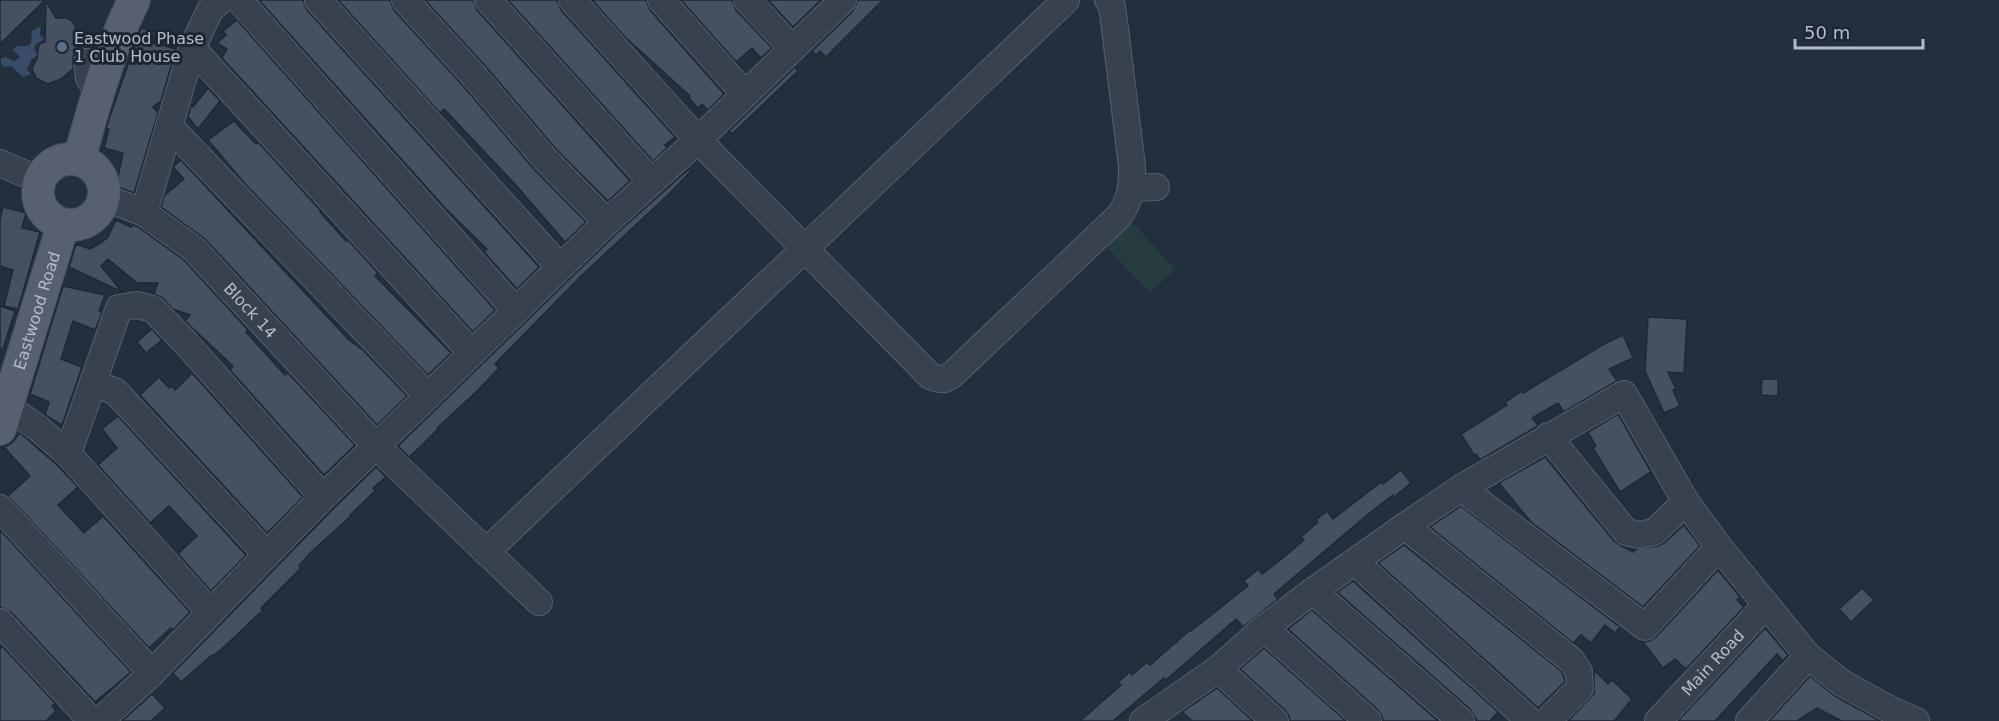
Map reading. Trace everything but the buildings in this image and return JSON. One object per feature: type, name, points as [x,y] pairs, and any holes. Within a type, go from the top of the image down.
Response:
[{"type":"main road","points":[[79,160],[98,92],[99,49],[134,0]]},
{"type":"main road","points":[[60,160],[79,160],[87,163],[99,174],[104,197],[98,212],[86,222],[79,225],[63,225],[55,222],[43,212],[37,196],[39,180],[51,165],[60,160]]},
{"type":"main road","name":"Eastwood Road","points":[[4,418],[63,225]]},
{"type":"street","points":[[144,213],[192,48],[210,10],[221,0]]},
{"type":"street","points":[[239,0],[516,311]]},
{"type":"street","points":[[318,0],[560,267]]},
{"type":"street","points":[[405,0],[545,159],[607,222]]},
{"type":"street","points":[[488,0],[651,181]]},
{"type":"street","points":[[572,0],[698,140],[930,376],[940,380],[947,380],[1118,217],[1144,187],[1132,166],[1113,13],[1108,0]]},
{"type":"street","points":[[661,0],[744,93]]},
{"type":"street","points":[[747,0],[792,48]]},
{"type":"street","points":[[100,721],[152,673],[323,498],[560,267],[698,140],[744,93],[843,0]]},
{"type":"street","points":[[486,552],[1065,0]]},
{"type":"street","points":[[192,48],[472,353]]},
{"type":"street","points":[[169,126],[428,396]]},
{"type":"street","points":[[0,163],[39,180]]},
{"type":"street","name":"Block 14","points":[[104,197],[144,213],[194,249],[377,447],[539,602]]},
{"type":"street","points":[[68,454],[119,308],[137,305],[153,309],[184,341],[323,498]]},
{"type":"street","points":[[94,383],[116,392],[267,555]]},
{"type":"street","points":[[1146,720],[1218,669],[1264,628],[1313,591],[1405,526],[1461,488],[1624,394],[1686,502],[1719,547],[1808,656],[1886,715],[1916,721]]},
{"type":"street","points":[[4,418],[38,428],[68,454],[210,612]]},
{"type":"street","points":[[1548,436],[1626,532],[1640,536],[1654,532],[1686,502]]},
{"type":"street","points":[[1461,488],[1646,627],[1719,547]]},
{"type":"street","points":[[0,508],[152,673]]},
{"type":"street","points":[[1405,526],[1572,661],[1579,672],[1580,688],[1547,721]]},
{"type":"street","points":[[1355,562],[1530,721]]},
{"type":"street","points":[[1313,591],[1461,721]]},
{"type":"street","name":"Main Road","points":[[1658,721],[1766,604]]},
{"type":"street","points":[[0,622],[92,721]]},
{"type":"street","points":[[1264,628],[1368,721]]},
{"type":"street","points":[[1749,721],[1808,656]]},
{"type":"street","points":[[1218,669],[1275,721]]},
{"type":"green space","points":[[1131,221],[1175,269],[1150,293],[1105,245]]},
{"type":"water","points":[[41,27],[40,35],[44,39],[35,45],[34,49],[38,55],[31,60],[27,70],[31,74],[23,77],[11,66],[5,67],[1,64],[1,59],[5,57],[14,61],[20,57],[13,50],[17,46],[28,46],[31,43],[32,31]]},
{"type":"place","name":"Eastwood Phase 1 Club House","points":[[62,47]]}]
